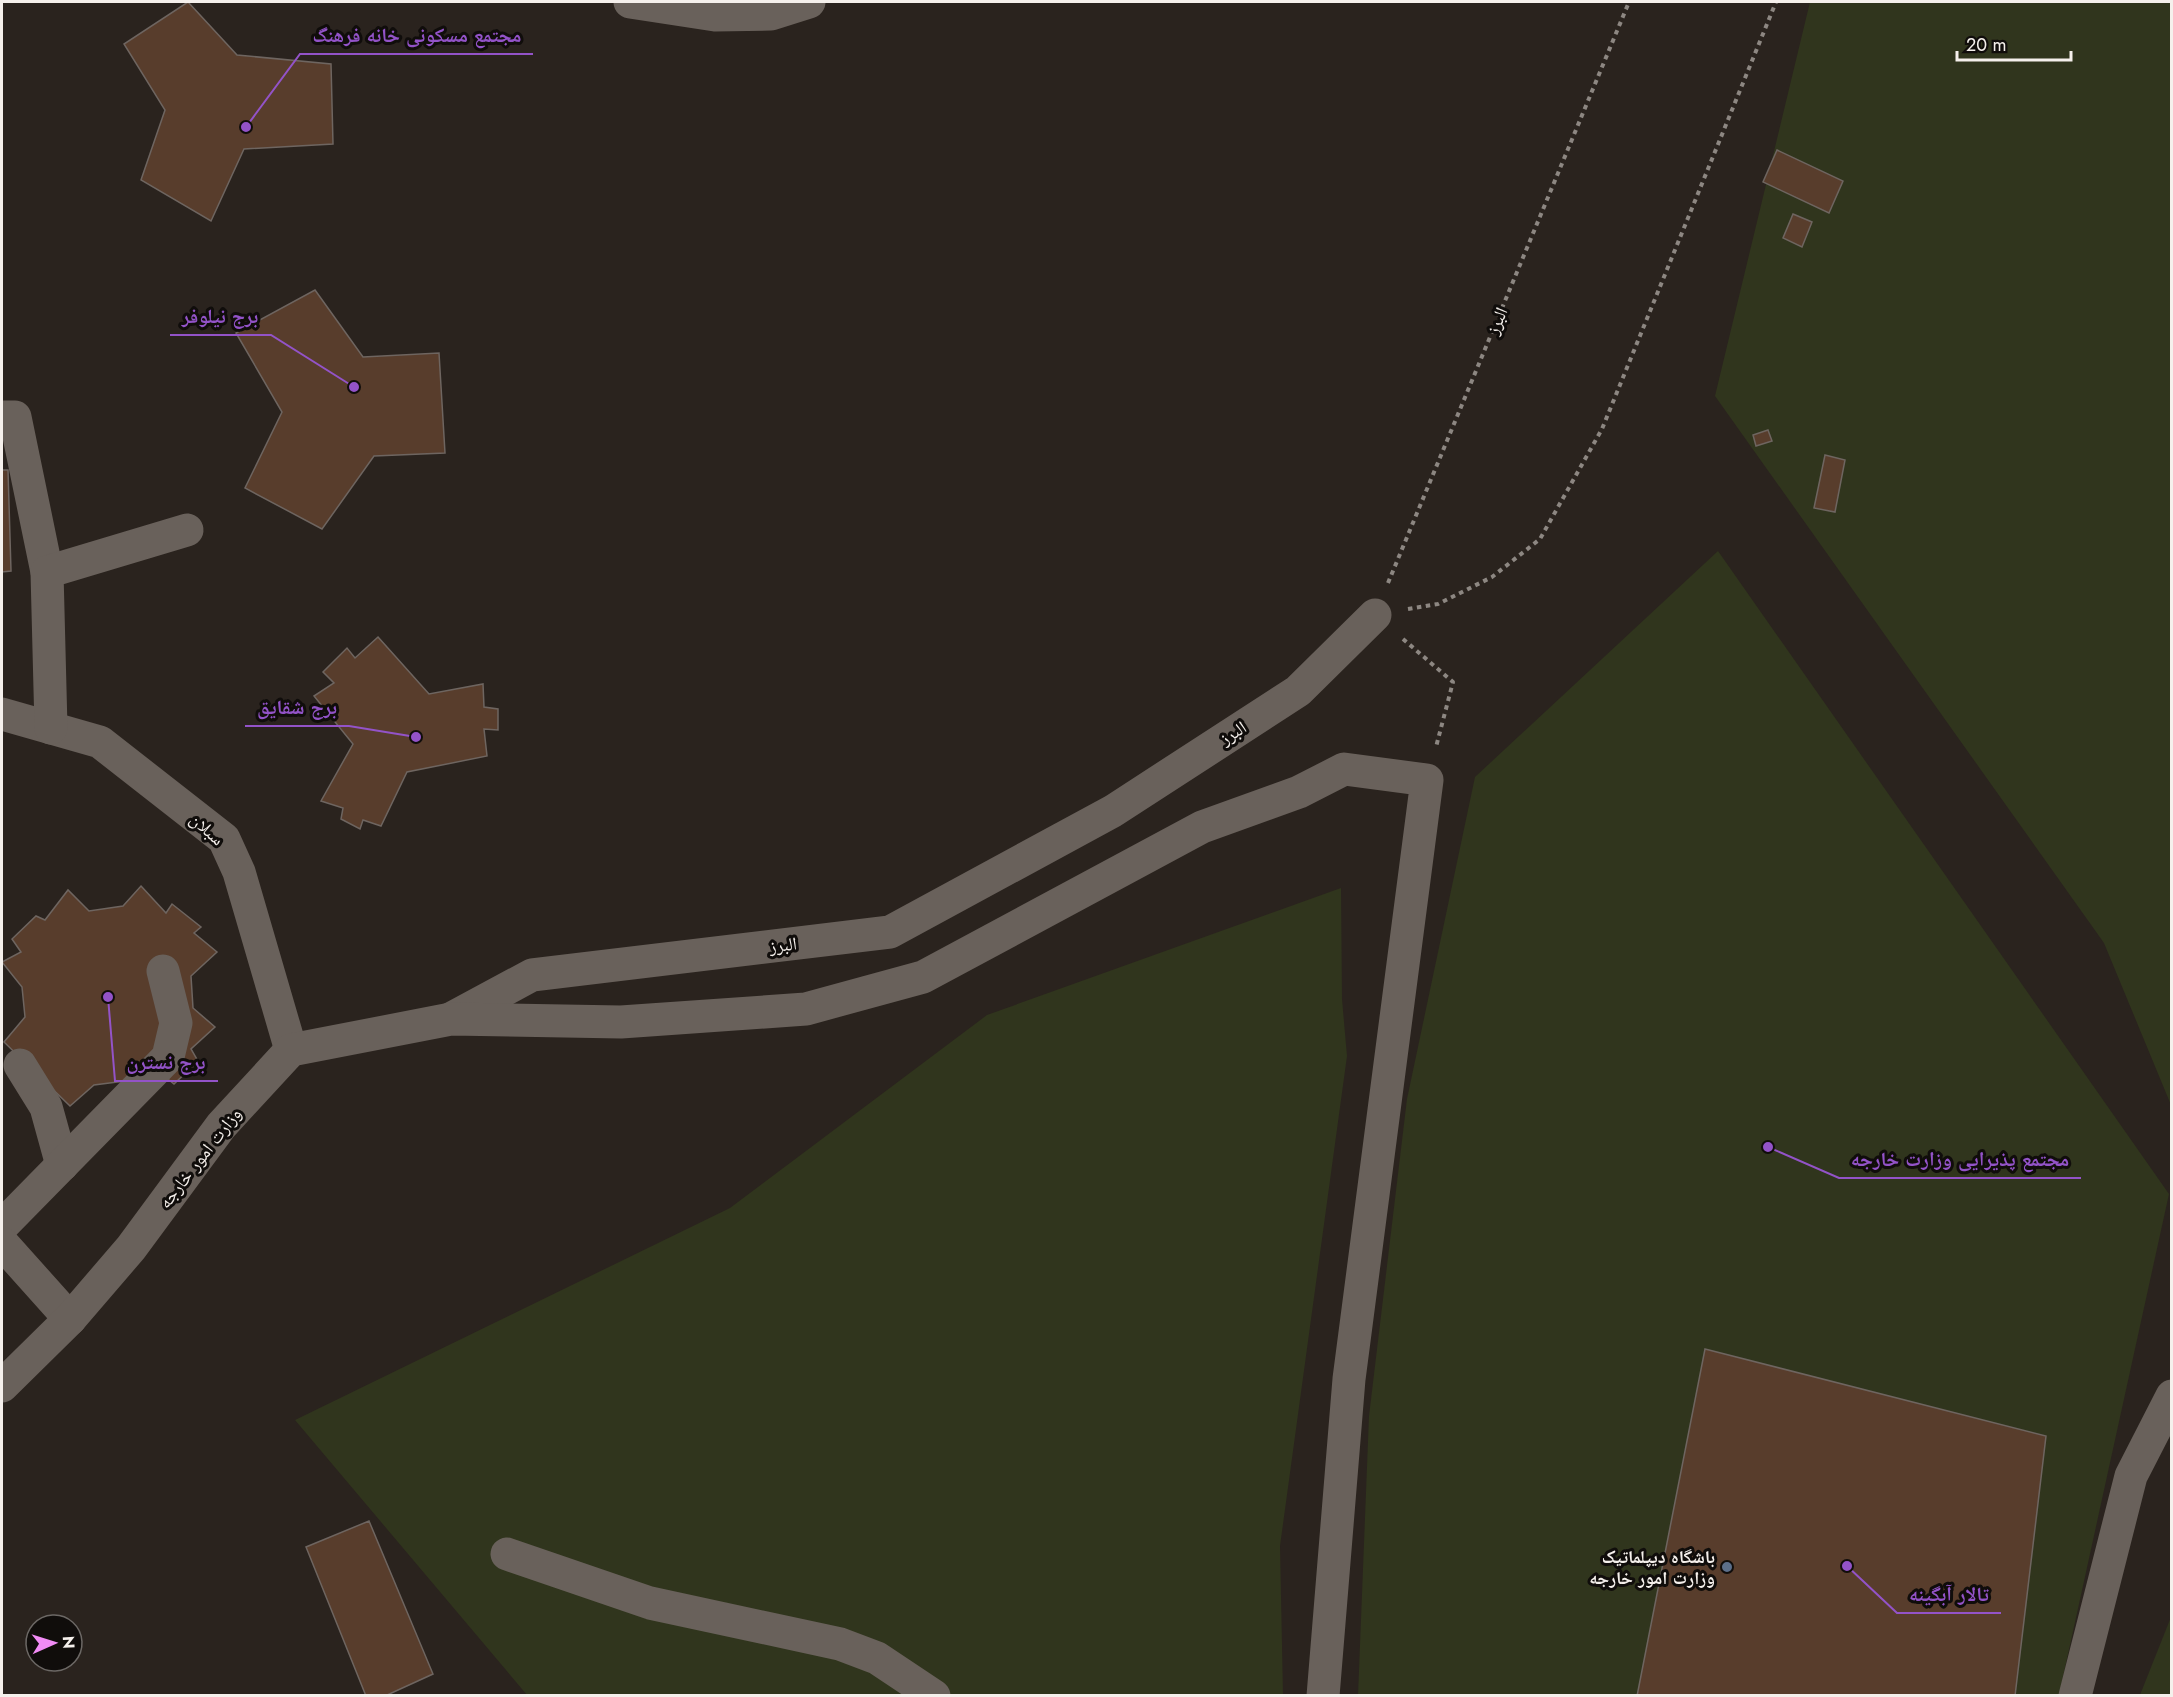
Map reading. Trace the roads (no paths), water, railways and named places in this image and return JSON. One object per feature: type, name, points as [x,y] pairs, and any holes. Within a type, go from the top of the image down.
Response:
[{"type":"street","points":[[630,2],[715,15],[771,14],[809,2]]},
{"type":"street","points":[[2,417],[15,417],[47,572],[51,728]]},
{"type":"street","points":[[47,572],[188,530]]},
{"type":"street","name":"البرز","points":[[450,1019],[532,975],[890,932],[1113,811],[1298,691],[1375,615]]},
{"type":"street","name":"سبلان","points":[[2,714],[100,742],[224,839],[239,872],[291,1050]]},
{"type":"street","points":[[291,1050],[450,1019],[621,1022],[806,1009],[922,977],[1202,828],[1299,792],[1344,769],[1427,780],[1349,1379],[1323,1695]]},
{"type":"street","points":[[2,1226],[168,1057],[176,1023],[163,971]]},
{"type":"street","name":"وزارت امور خارجه","points":[[2,1386],[70,1319],[131,1248],[221,1126],[291,1050]]},
{"type":"street","points":[[20,1065],[46,1107],[62,1165]]},
{"type":"street","points":[[2,1243],[70,1319]]},
{"type":"street","points":[[2075,1695],[2131,1476],[2172,1396]]},
{"type":"street","points":[[507,1554],[650,1603],[840,1644],[877,1658],[934,1695]]},
{"type":"place","name":"مجتمع مسکونی خانه فرهنگ","points":[[246,127]]},
{"type":"place","name":"برج نیلوفر","points":[[354,387]]},
{"type":"place","name":"برج شقایق","points":[[416,737]]},
{"type":"place","name":"برج نسترن","points":[[108,997]]},
{"type":"place","name":"مجتمع پذیرایی وزارت خارجه","points":[[1768,1147]]},
{"type":"place","name":"تالار آبگینه","points":[[1847,1566]]},
{"type":"place","name":"باشگاه دیپلماتیک وزارت امور خارجه","points":[[1727,1567]]}]
